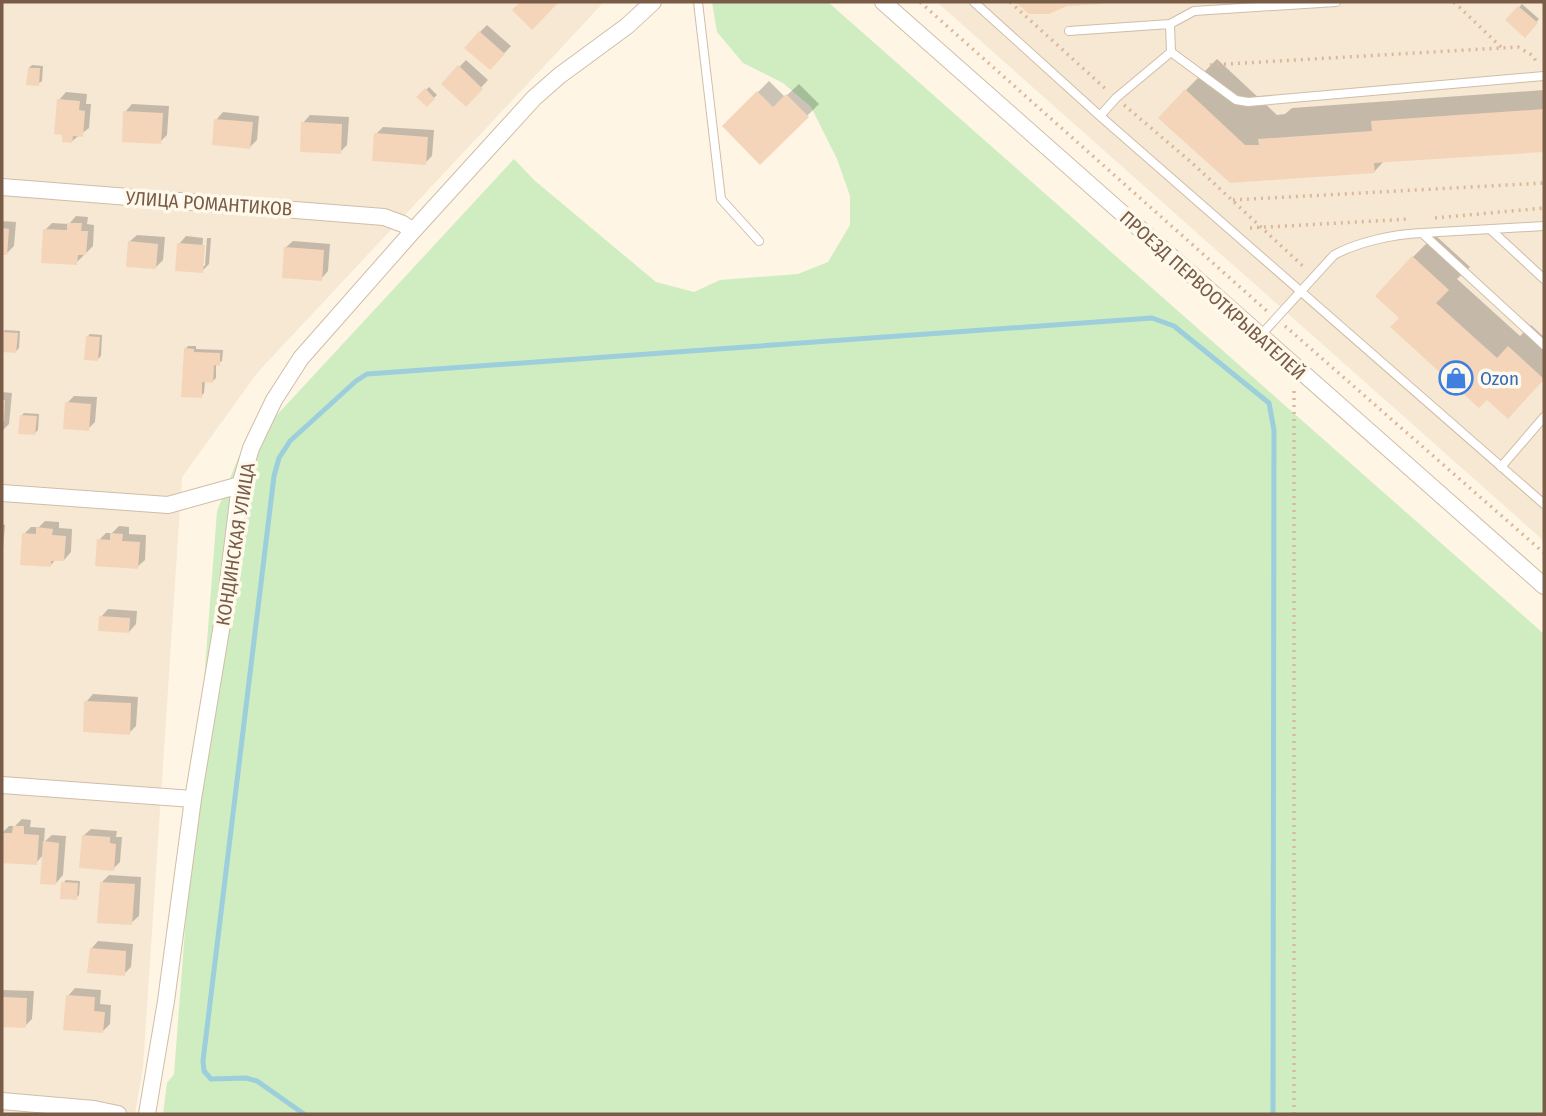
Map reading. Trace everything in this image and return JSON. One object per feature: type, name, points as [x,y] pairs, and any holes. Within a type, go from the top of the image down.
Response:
[{"type":"street","name":"КОНДИНСКАЯ УЛИЦА","points":[[147,1114],[166,1001],[192,799],[225,606],[240,485],[251,448],[300,358],[413,232],[534,98],[627,26],[653,2]]},
{"type":"street","name":"ПРОЕЗД ПЕРВООТКРЫВАТЕЛЕЙ","points":[[883,2],[1544,586]]},
{"type":"street","name":"УЛИЦА РОМАНТИКОВ","points":[[2,187],[384,217],[403,224],[413,232]]},
{"type":"street","points":[[2,493],[168,505],[240,485]]},
{"type":"street","points":[[2,785],[192,799]]},
{"type":"street","points":[[2,1101],[118,1114]]},
{"type":"lane","points":[[698,2],[721,199],[759,241]]},
{"type":"lane","points":[[974,2],[1100,116],[1544,504]]},
{"type":"lane","points":[[1069,31],[1170,24],[1194,12],[1336,2]]},
{"type":"lane","points":[[1170,24],[1171,52]]},
{"type":"lane","points":[[1100,116],[1116,98],[1171,52]]},
{"type":"lane","points":[[1171,52],[1236,100],[1248,102],[1544,76]]},
{"type":"lane","points":[[1260,336],[1334,255],[1345,249],[1399,235],[1544,226]]},
{"type":"lane","points":[[1490,229],[1544,279]]},
{"type":"lane","points":[[1422,233],[1544,345]]},
{"type":"lane","points":[[1501,467],[1544,417]]},
{"type":"path","points":[[920,2],[1544,553]]},
{"type":"path","points":[[1010,2],[1233,200],[1315,277]]},
{"type":"path","points":[[1454,2],[1502,48]]},
{"type":"path","points":[[1191,66],[1518,47],[1526,50],[1538,65]]},
{"type":"path","points":[[1233,200],[1544,183]]},
{"type":"path","points":[[1429,218],[1544,208]]},
{"type":"path","points":[[1221,222],[1230,220],[1252,229],[1416,219]]},
{"type":"path","points":[[1294,367],[1294,1114]]},
{"type":"shaded area","points":[[2,2],[604,2],[257,373],[182,477],[143,1067],[135,1114],[2,1114]]},
{"type":"shaded area","points":[[937,2],[1544,2],[1544,541]]},
{"type":"green space","points":[[712,2],[828,2],[1544,634],[1544,1114],[163,1114],[167,1083],[174,1074],[217,511],[239,456],[514,159],[534,180],[656,282],[694,292],[720,280],[798,274],[828,262],[850,225],[850,196],[837,159],[811,107],[783,83],[743,63],[717,32]]},
{"type":"building","points":[[520,2],[559,2],[532,30],[512,10]]},
{"type":"building","points":[[1015,2],[1101,4],[1067,6],[1049,14],[1029,14]]},
{"type":"building","points":[[1518,6],[1538,23],[1525,38],[1505,20]]},
{"type":"building","points":[[479,31],[505,54],[490,70],[464,48]]},
{"type":"building","points":[[458,65],[483,89],[466,107],[441,84]]},
{"type":"building","points":[[28,68],[40,68],[39,86],[26,85]]},
{"type":"building","points":[[425,88],[435,99],[427,107],[416,97]]},
{"type":"building","points":[[1185,89],[1245,145],[1259,145],[1258,139],[1372,131],[1371,121],[1544,109],[1544,152],[1374,163],[1375,173],[1230,183],[1158,118]]},
{"type":"building","points":[[757,91],[773,107],[786,94],[809,117],[760,165],[722,126]]},
{"type":"building","points":[[57,99],[80,101],[79,110],[85,111],[83,137],[73,136],[72,143],[62,142],[62,135],[54,134]]},
{"type":"building","points":[[123,111],[163,113],[161,144],[122,142]]},
{"type":"building","points":[[214,119],[253,122],[250,149],[212,145]]},
{"type":"building","points":[[301,122],[342,124],[341,154],[300,152]]},
{"type":"building","points":[[374,133],[428,137],[426,165],[372,161]]},
{"type":"building","points":[[67,223],[82,223],[81,231],[88,231],[86,255],[78,255],[77,265],[41,263],[43,229],[67,230]]},
{"type":"building","points":[[2,228],[9,229],[7,255],[2,255]]},
{"type":"building","points":[[128,241],[158,244],[156,269],[126,267]]},
{"type":"building","points":[[177,243],[205,245],[203,273],[175,271]]},
{"type":"building","points":[[284,247],[324,250],[322,281],[282,278]]},
{"type":"building","points":[[1412,256],[1449,290],[1436,303],[1497,358],[1508,346],[1544,379],[1508,419],[1487,400],[1479,408],[1390,327],[1399,318],[1375,296]]},
{"type":"building","points":[[2,332],[18,333],[16,353],[2,352]]},
{"type":"building","points":[[86,336],[100,337],[98,361],[84,360]]},
{"type":"building","points":[[184,348],[194,349],[194,352],[220,353],[220,366],[214,365],[213,383],[202,382],[202,398],[181,397]]},
{"type":"building","points":[[2,400],[5,400],[4,422],[2,422]]},
{"type":"building","points":[[65,402],[91,404],[89,431],[63,429]]},
{"type":"building","points":[[20,415],[37,416],[35,435],[18,434]]},
{"type":"building","points":[[36,527],[53,529],[52,535],[66,536],[64,561],[51,561],[51,567],[20,565],[22,533],[36,534]]},
{"type":"building","points":[[110,533],[123,534],[122,541],[140,542],[138,569],[95,566],[97,539],[110,540]]},
{"type":"building","points":[[99,616],[130,618],[129,633],[98,631]]},
{"type":"building","points":[[84,701],[131,703],[130,735],[83,732]]},
{"type":"building","points":[[13,826],[24,826],[24,834],[39,835],[37,865],[2,863],[2,833],[12,833]]},
{"type":"building","points":[[82,835],[110,837],[110,843],[116,844],[114,871],[79,868]]},
{"type":"building","points":[[43,841],[59,843],[56,885],[40,884]]},
{"type":"building","points":[[61,882],[78,883],[77,900],[60,899]]},
{"type":"building","points":[[100,882],[135,884],[132,925],[97,923]]},
{"type":"building","points":[[90,948],[126,951],[125,976],[87,973]]},
{"type":"building","points":[[66,995],[95,997],[94,1011],[105,1012],[103,1033],[63,1030]]},
{"type":"building","points":[[2,997],[27,998],[26,1028],[2,1027]]},
{"type":"waterway","points":[[304,1114],[257,1081],[246,1078],[211,1079],[204,1071],[203,1061],[274,476],[279,458],[290,441],[367,374],[1152,318],[1174,326],[1269,403],[1274,430],[1273,1114]]},
{"type":"place","name":"Ozon","points":[[1456,378]]}]
